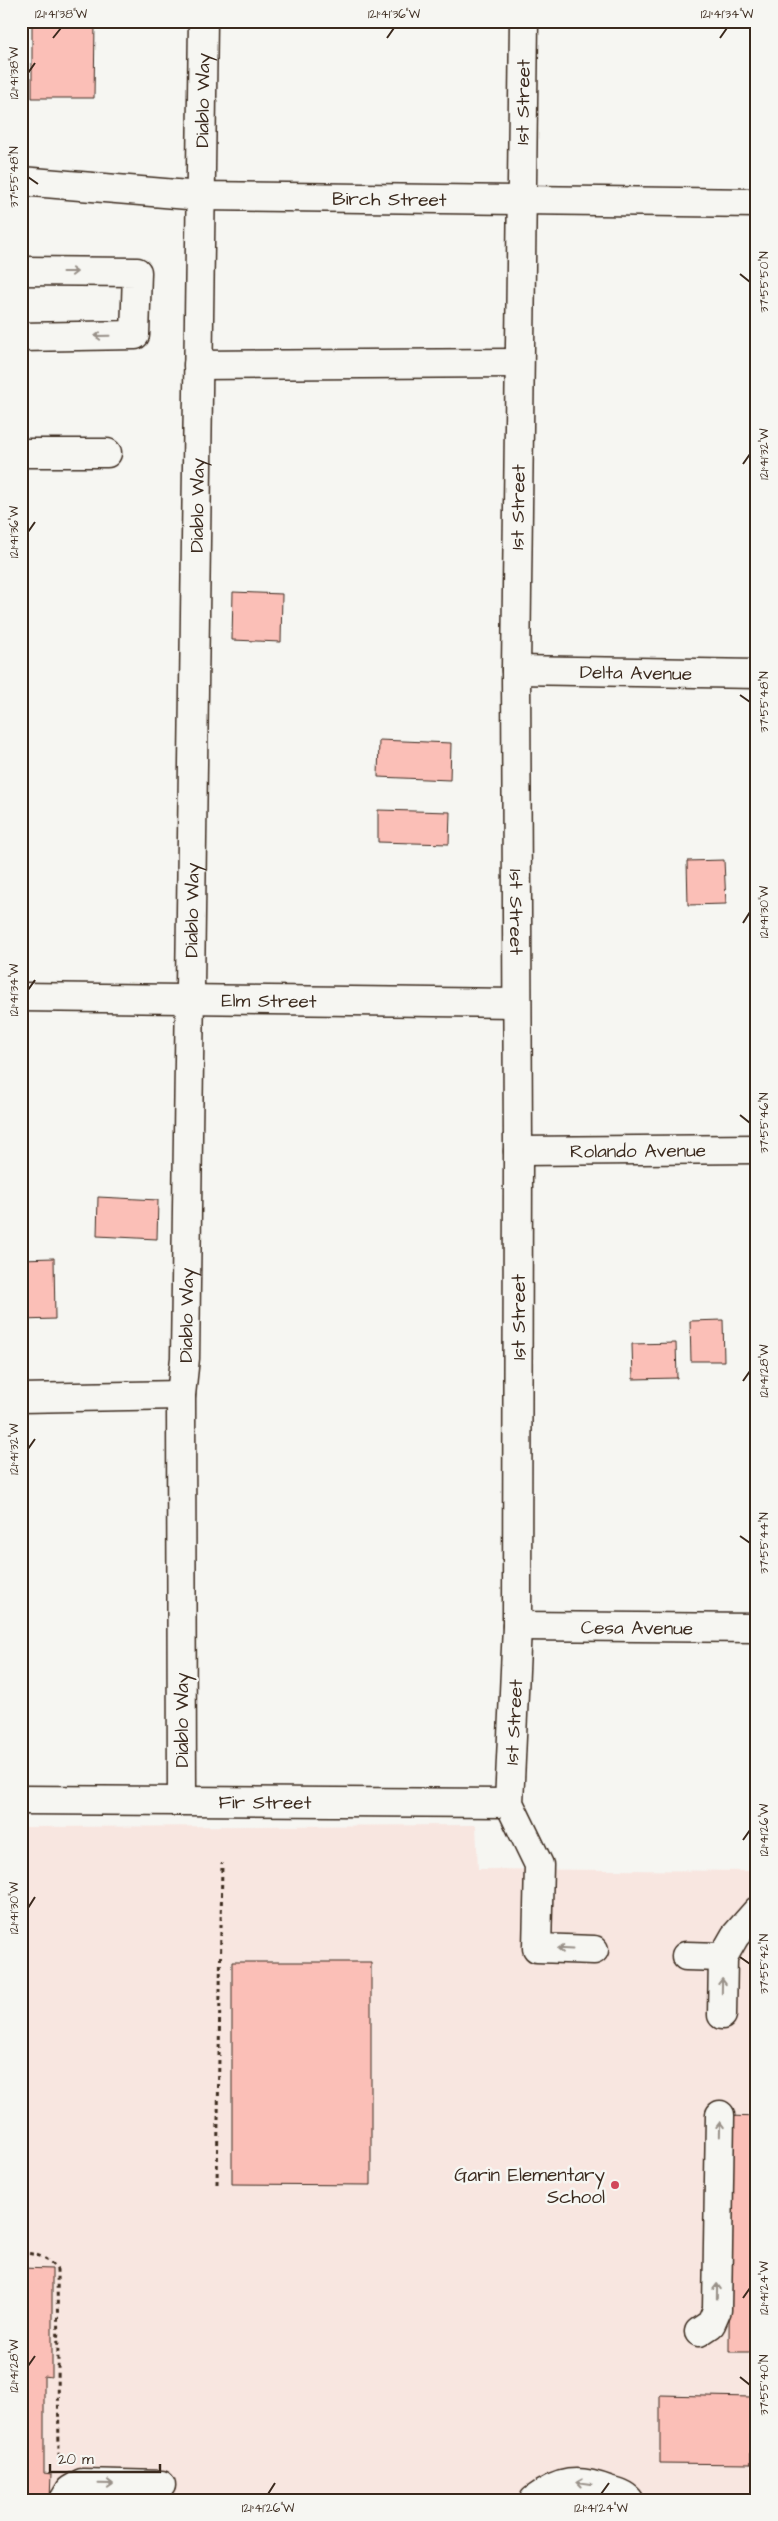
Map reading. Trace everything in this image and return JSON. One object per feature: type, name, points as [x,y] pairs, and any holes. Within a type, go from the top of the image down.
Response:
[{"type":"street","name":"Diablo Way","points":[[182,1800],[181,1395],[185,1358],[203,21]]},
{"type":"street","name":"1st Street","points":[[509,1803],[517,1626],[516,670],[520,200],[524,21]]},
{"type":"street","name":"Birch Street","points":[[21,181],[200,196],[757,203]]},
{"type":"street","points":[[21,271],[137,272],[135,335],[21,337]]},
{"type":"street","points":[[198,365],[519,364]]},
{"type":"street","points":[[21,453],[107,453]]},
{"type":"street","name":"Delta Avenue","points":[[516,670],[757,674]]},
{"type":"street","name":"Elm Street","points":[[21,997],[516,1003]]},
{"type":"street","name":"Rolando Avenue","points":[[518,1151],[757,1149]]},
{"type":"street","points":[[21,1398],[181,1395]]},
{"type":"street","name":"Cesa Avenue","points":[[517,1626],[757,1628]]},
{"type":"street","name":"Fir Street","points":[[21,1800],[509,1803]]},
{"type":"street","points":[[509,1803],[539,1865],[537,1948],[594,1950]]},
{"type":"street","points":[[722,2016],[723,1957],[735,1936],[757,1911]]},
{"type":"street","points":[[686,1956],[723,1957]]},
{"type":"street","points":[[698,2332],[711,2324],[717,2310],[720,2115]]},
{"type":"street","points":[[534,2500],[549,2490],[566,2483],[582,2482],[602,2487],[629,2500]]},
{"type":"street","points":[[64,2500],[70,2490],[82,2483],[161,2486]]},
{"type":"path","points":[[217,2184],[222,1863]]},
{"type":"path","points":[[21,2253],[34,2253],[52,2264],[57,2270],[59,2455],[68,2455]]},
{"type":"shaded area","points":[[476,1825],[478,1869],[757,1871],[757,2500],[21,2500],[21,1827]]},
{"type":"building","points":[[32,21],[95,21],[94,98],[32,98]]},
{"type":"building","points":[[233,592],[282,594],[281,642],[232,640]]},
{"type":"building","points":[[379,740],[451,743],[450,780],[378,777]]},
{"type":"building","points":[[378,810],[450,812],[449,844],[378,842]]},
{"type":"building","points":[[724,860],[726,904],[688,905],[687,861]]},
{"type":"building","points":[[98,1197],[158,1200],[157,1239],[97,1236]]},
{"type":"building","points":[[54,1258],[55,1319],[21,1320],[21,1259]]},
{"type":"building","points":[[723,1320],[724,1361],[691,1361],[690,1321]]},
{"type":"building","points":[[676,1343],[677,1378],[633,1379],[632,1344]]},
{"type":"building","points":[[232,1962],[371,1962],[371,2185],[232,2184]]},
{"type":"building","points":[[730,2116],[757,2117],[757,2352],[729,2352]]},
{"type":"building","points":[[21,2268],[52,2269],[52,2377],[44,2376],[44,2473],[51,2474],[50,2500],[21,2500]]},
{"type":"building","points":[[660,2395],[751,2397],[751,2464],[660,2463]]},
{"type":"building","points":[[751,2397],[757,2397],[757,2464],[751,2464]]},
{"type":"place","name":"Garin Elementary School","points":[[615,2185]]}]
